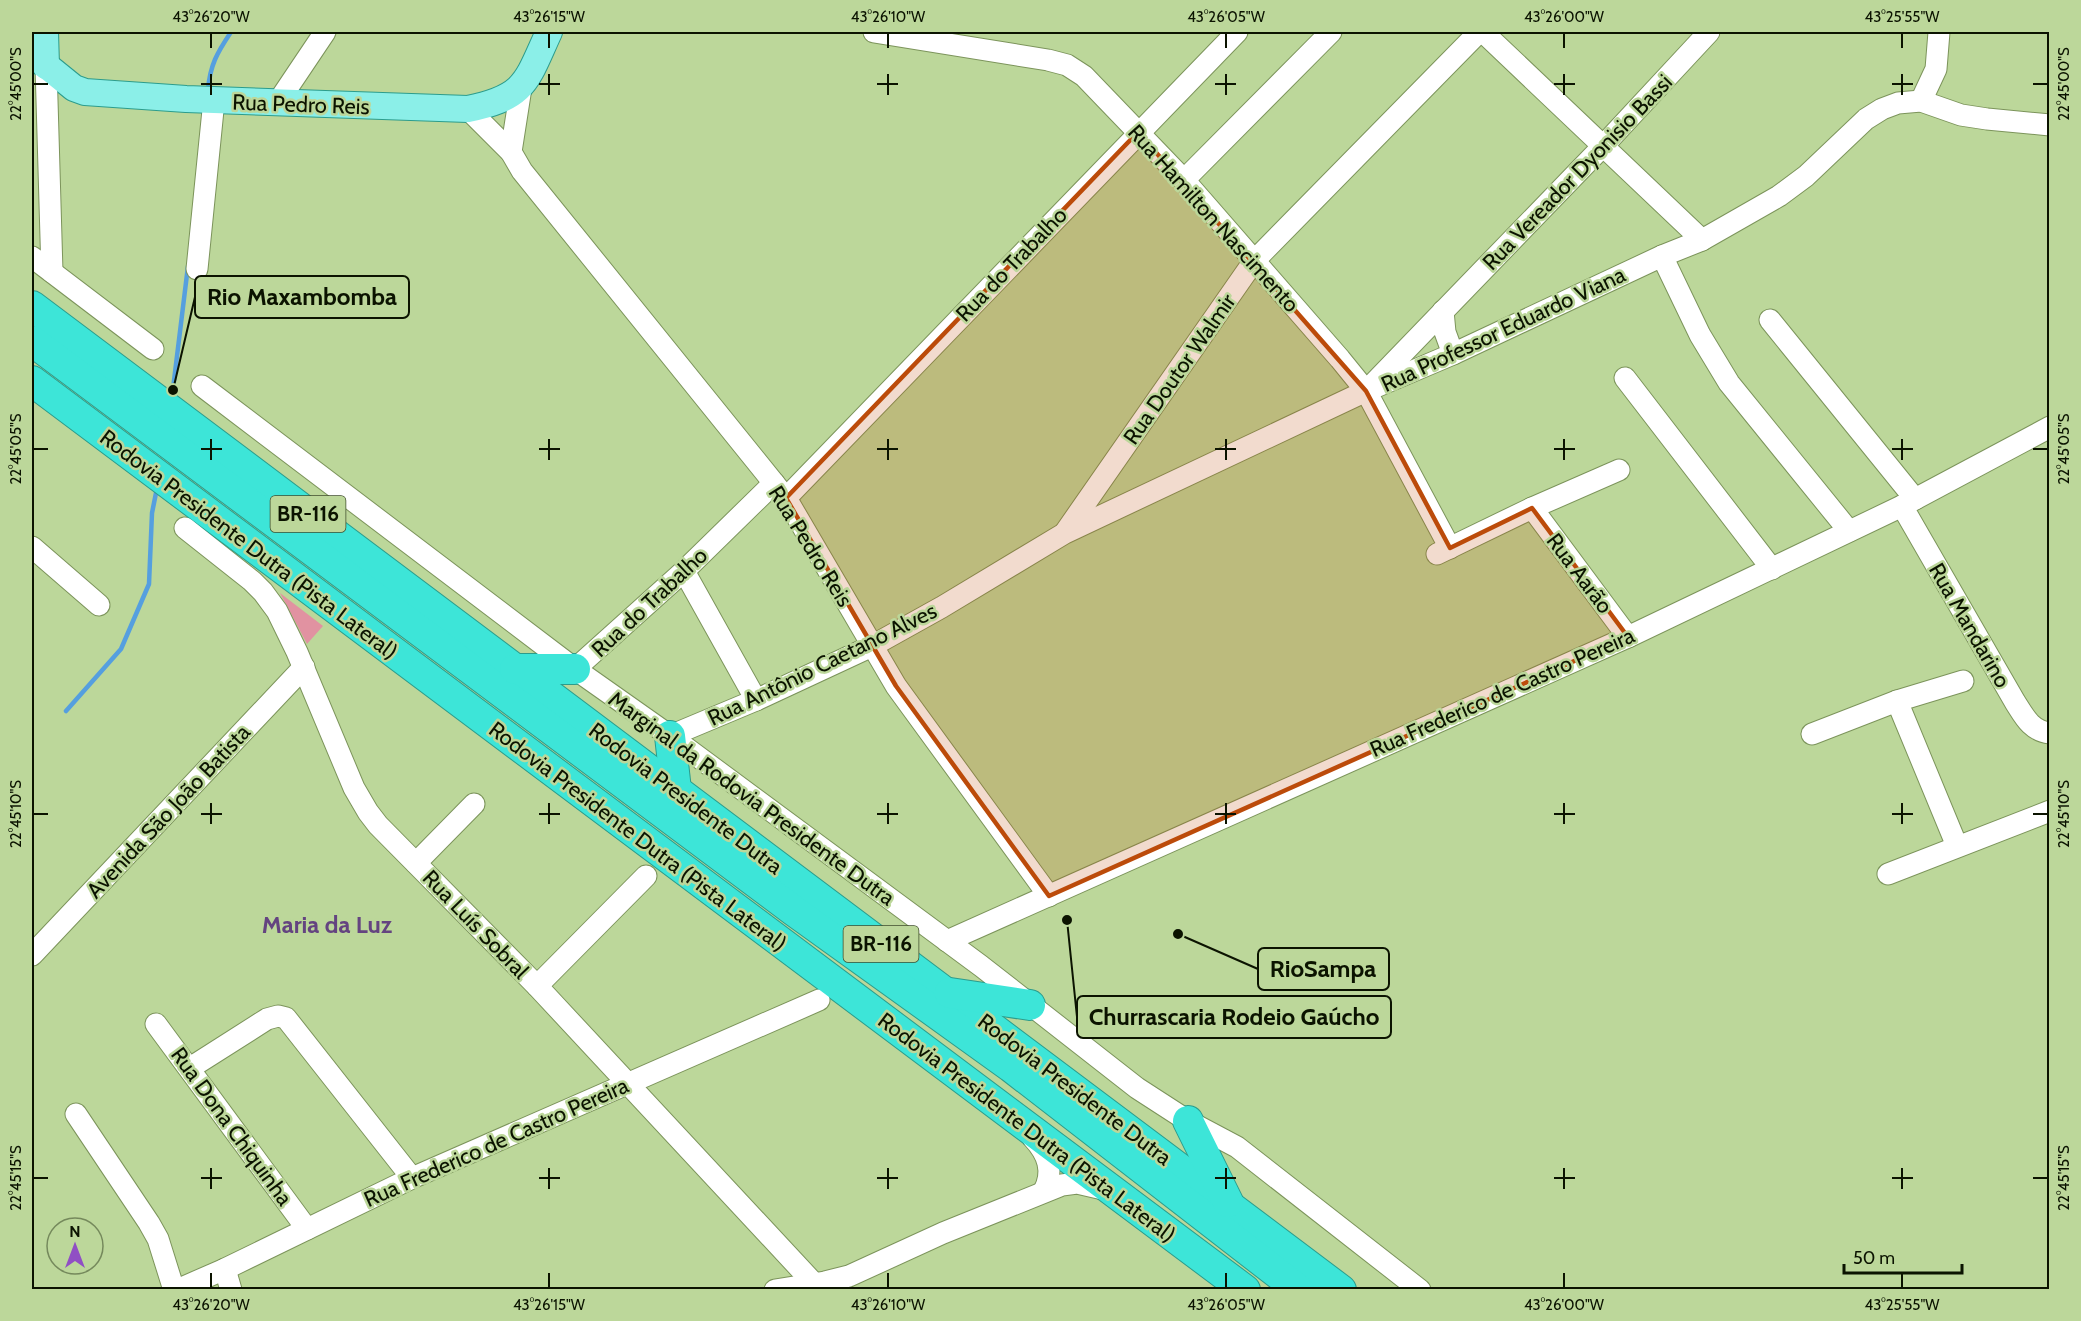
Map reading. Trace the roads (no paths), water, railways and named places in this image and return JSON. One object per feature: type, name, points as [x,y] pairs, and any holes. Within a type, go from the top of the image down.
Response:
[{"type":"highway","name":"Rodovia Presidente Dutra","points":[[32,306],[1341,1290]]},
{"type":"highway","name":"Rodovia Presidente Dutra","points":[[32,341],[794,911],[1011,1067],[1299,1290]]},
{"type":"highway","name":"Rodovia Presidente Dutra (Pista Lateral)","points":[[32,381],[1245,1290]]},
{"type":"highway","points":[[515,669],[575,669]]},
{"type":"highway","points":[[670,736],[676,790]]},
{"type":"highway","points":[[945,992],[1030,1005]]},
{"type":"highway","points":[[1188,1121],[1229,1204]]},
{"type":"main road","points":[[39,60],[45,32]]},
{"type":"main road","points":[[468,109],[495,103],[521,88],[549,32]]},
{"type":"main road","name":"Rua Pedro Reis","points":[[39,60],[74,88],[85,92],[186,99],[468,109]]},
{"type":"street","points":[[278,102],[326,32]]},
{"type":"street","name":"Rua Hamilton Nascimento","points":[[874,32],[1048,60],[1067,64],[1084,76],[1184,180],[1340,358],[1366,391],[1444,551],[1532,508]]},
{"type":"street","name":"Rua do Trabalho","points":[[575,669],[780,490],[1237,32]]},
{"type":"street","points":[[1184,180],[1331,32]]},
{"type":"street","points":[[1481,32],[1702,240]]},
{"type":"street","name":"Rua Doutor Walmir","points":[[1065,533],[1254,261],[1481,32]]},
{"type":"street","name":"Rua Vereador Dyonisio Bassi","points":[[1366,391],[1603,146],[1709,32]]},
{"type":"street","points":[[1939,32],[1936,69],[1921,101],[1961,115],[2049,125]]},
{"type":"street","points":[[39,60],[51,272]]},
{"type":"street","points":[[511,152],[521,88]]},
{"type":"street","points":[[197,268],[213,100]]},
{"type":"street","name":"Rua Professor Eduardo Viana","points":[[1065,533],[1366,391],[1453,354],[1662,256],[1702,240],[1779,196],[1814,168],[1866,119],[1898,103],[1921,101]]},
{"type":"street","name":"Rua Pedro Reis","points":[[468,109],[511,152],[522,171],[780,490],[896,686],[1049,896]]},
{"type":"street","points":[[1662,256],[1700,335],[1729,383],[1849,531]]},
{"type":"street","points":[[32,257],[153,349]]},
{"type":"street","points":[[1443,311],[1445,332],[1453,354]]},
{"type":"street","name":"Rua Mandarino","points":[[1770,320],[1908,502],[2015,702],[2029,723],[2040,732],[2049,733]]},
{"type":"street","points":[[1625,378],[1772,569]]},
{"type":"street","name":"Marginal da Rodovia Presidente Dutra","points":[[202,386],[575,669],[670,736],[947,941],[1137,1088],[1188,1121],[1237,1147],[1420,1290]]},
{"type":"street","name":"Rua Frederico de Castro Pereira","points":[[947,941],[1628,637],[1908,502],[2049,427]]},
{"type":"street","points":[[1532,508],[1619,470]]},
{"type":"street","name":"Rua Aarão","points":[[1532,508],[1628,637]]},
{"type":"street","name":"Rua Luís Sobral","points":[[185,528],[263,592],[285,624],[362,802],[378,825],[537,986],[757,1223],[807,1287]]},
{"type":"street","name":"Rua Antônio Caetano Alves","points":[[670,736],[756,700],[872,646],[1065,533]]},
{"type":"street","points":[[32,547],[99,605]]},
{"type":"street","points":[[684,572],[756,700]]},
{"type":"street","name":"Avenida São João Batista","points":[[32,955],[304,667]]},
{"type":"street","points":[[1812,734],[1897,701],[1963,681]]},
{"type":"street","points":[[1897,701],[1957,846]]},
{"type":"street","points":[[416,863],[474,804]]},
{"type":"street","points":[[1888,874],[2049,811]]},
{"type":"street","points":[[537,986],[646,876]]},
{"type":"street","name":"Rua Frederico de Castro Pereira","points":[[175,1290],[225,1269],[412,1178],[819,1000]]},
{"type":"street","points":[[190,1068],[267,1019],[278,1016],[286,1018],[412,1178]]},
{"type":"street","name":"Rua Dona Chiquinha","points":[[156,1024],[307,1229]]},
{"type":"street","points":[[76,1114],[158,1239],[175,1290]]},
{"type":"street","points":[[1018,1120],[1048,1160],[1050,1177],[1044,1191]]},
{"type":"street","points":[[775,1290],[807,1287],[849,1276],[943,1233],[1044,1191],[1077,1183],[1113,1191]]},
{"type":"street","points":[[225,1269],[231,1290]]},
{"type":"waterway","points":[[208,90],[210,73],[215,60],[231,32]]},
{"type":"waterway","points":[[172,397],[188,266]]},
{"type":"waterway","points":[[66,711],[121,649],[149,584],[152,513],[157,488]]},
{"type":"place","name":"Rio Maxambomba","points":[[173,390]]},
{"type":"place","name":"Churrascaria Rodeio Gaúcho","points":[[1067,920]]},
{"type":"place","name":"RioSampa","points":[[1178,934]]},
{"type":"district","name":"Maria da Luz","points":[[327,925]]}]
